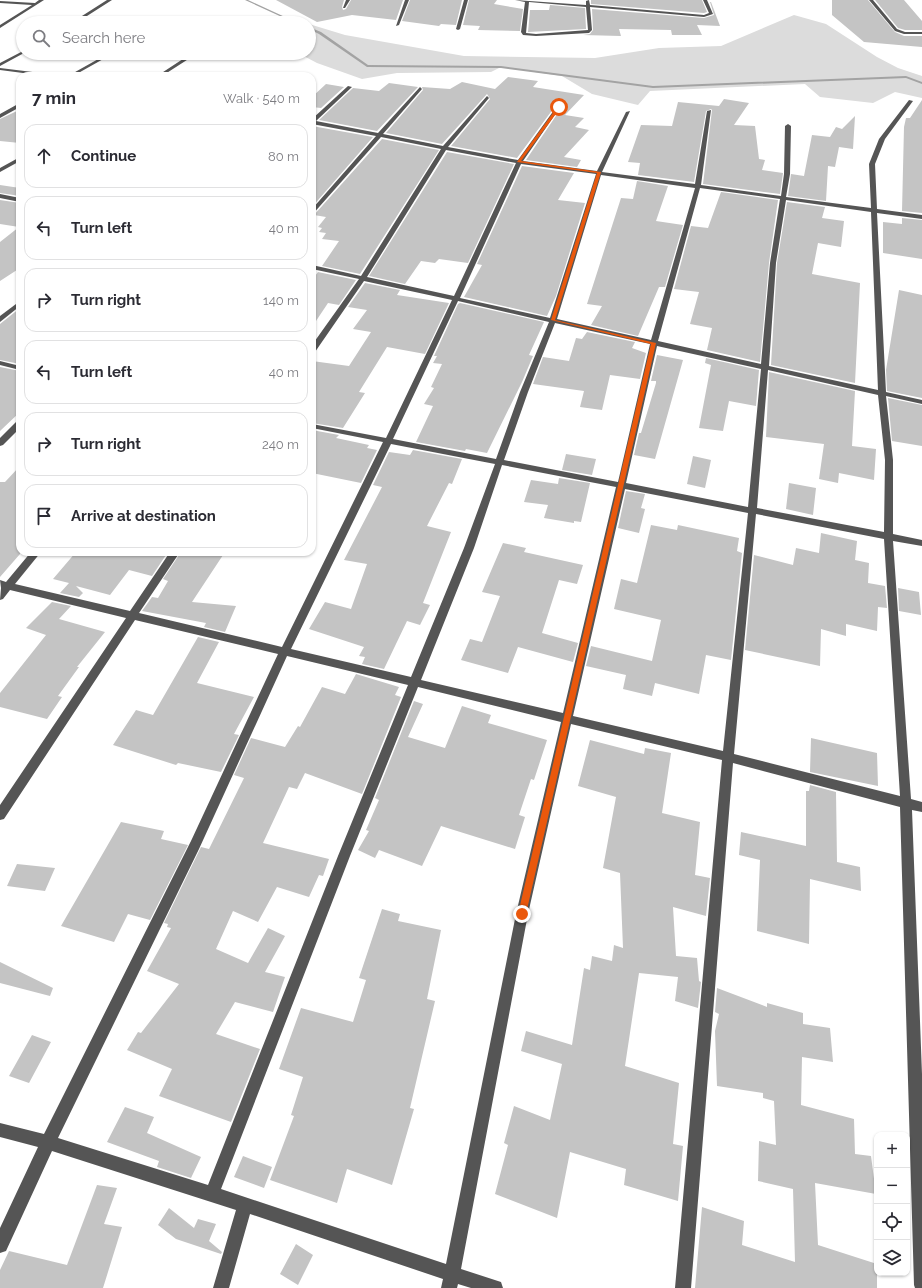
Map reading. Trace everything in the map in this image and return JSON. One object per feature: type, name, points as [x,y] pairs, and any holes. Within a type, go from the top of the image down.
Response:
[{"type":"street","points":[[18,16],[42,0]]},
{"type":"street","points":[[84,16],[110,0]]},
{"type":"street","points":[[344,7],[348,0]]},
{"type":"street","points":[[397,24],[407,0]]},
{"type":"street","points":[[458,29],[466,0]]},
{"type":"street","points":[[516,0],[709,15],[711,13],[705,0]]},
{"type":"street","points":[[527,0],[523,32],[530,35],[588,32],[590,30],[588,0]]},
{"type":"street","points":[[871,0],[896,30],[922,33]]},
{"type":"street","points":[[0,2],[37,4]]},
{"type":"street","points":[[646,5],[646,11]]},
{"type":"street","points":[[0,27],[16,17]]},
{"type":"street","points":[[0,65],[16,56]]},
{"type":"street","points":[[77,72],[99,60]]},
{"type":"street","points":[[165,72],[185,60]]},
{"type":"street","points":[[0,69],[24,72]]},
{"type":"street","points":[[316,118],[350,88]]},
{"type":"street","points":[[316,208],[420,88]]},
{"type":"street","points":[[316,344],[363,278],[445,147],[487,97]]},
{"type":"street","points":[[911,101],[882,139],[872,164],[875,211],[874,246],[882,393],[889,460],[888,536],[906,804],[922,1285]]},
{"type":"street","points":[[0,116],[16,107]]},
{"type":"street","points":[[0,1245],[48,1142],[195,845],[284,652],[427,362],[518,162],[559,107]]},
{"type":"street","points":[[450,1281],[522,914],[654,343],[698,186],[709,111]]},
{"type":"street","points":[[212,1194],[469,548],[524,392],[553,320],[599,172],[628,112]]},
{"type":"street","points":[[316,123],[518,162],[922,217]]},
{"type":"street","points":[[683,1288],[728,757],[765,368],[773,263],[787,174],[788,126]]},
{"type":"street","points":[[0,170],[16,161]]},
{"type":"street","points":[[0,196],[16,199]]},
{"type":"street","points":[[316,268],[922,402]]},
{"type":"street","points":[[0,320],[16,306]]},
{"type":"street","points":[[0,363],[16,367]]},
{"type":"street","points":[[0,443],[16,426]]},
{"type":"street","points":[[316,427],[922,543]]},
{"type":"street","points":[[0,596],[4,585],[32,556]]},
{"type":"street","points":[[0,815],[172,556]]},
{"type":"street","points":[[4,585],[131,617],[414,684],[489,699],[728,757],[922,807]]},
{"type":"street","points":[[0,1130],[48,1142],[212,1194],[450,1281],[495,1288]]},
{"type":"street","points":[[221,1288],[246,1206]]},
{"type":"shaded area","points":[[794,15],[826,24],[877,57],[898,68],[922,76],[922,98],[895,92],[873,103],[820,97],[805,84],[650,91],[638,105],[592,94],[562,76],[501,67],[491,72],[397,73],[362,79],[311,60],[316,60],[316,26],[345,35],[464,56],[595,58],[659,48],[721,46]]},
{"type":"building","points":[[276,0],[344,0],[342,7],[343,10],[346,9],[351,0],[403,0],[396,20],[352,15],[317,22],[316,16],[306,16]]},
{"type":"building","points":[[410,0],[462,0],[456,25],[441,24],[439,26],[402,21]]},
{"type":"building","points":[[469,0],[497,0],[494,4],[523,9],[520,31],[478,30],[480,26],[463,25]]},
{"type":"building","points":[[591,0],[702,0],[707,12],[704,13],[591,4]]},
{"type":"building","points":[[832,0],[868,0],[895,32],[904,36],[922,36],[922,47],[864,42],[832,15]]},
{"type":"building","points":[[875,0],[904,0],[922,21],[922,30],[905,30],[898,28]]},
{"type":"building","points":[[710,2],[720,26],[697,25],[702,35],[672,35],[671,30],[619,29],[621,36],[583,35],[590,34],[593,30],[592,9],[704,18],[714,15]]},
{"type":"building","points":[[550,5],[585,8],[586,29],[528,32],[530,10],[549,10]]},
{"type":"building","points":[[508,77],[538,81],[533,87],[584,95],[565,115],[584,118],[575,127],[589,130],[564,157],[581,160],[577,167],[526,160],[562,107],[561,104],[556,105],[517,158],[451,146],[490,99],[487,94],[442,144],[386,133],[423,90],[422,87],[450,89],[462,82],[495,89]]},
{"type":"building","points":[[389,83],[418,87],[377,131],[319,120],[353,88],[379,91]]},
{"type":"building","points":[[326,84],[344,87],[321,108],[316,107],[316,93]]},
{"type":"building","points":[[724,99],[749,103],[734,125],[755,126],[759,159],[765,160],[762,170],[783,173],[780,194],[703,184],[711,109],[706,111],[694,182],[638,175],[640,163],[628,162],[641,125],[672,126],[678,102],[719,106]]},
{"type":"building","points":[[922,100],[922,213],[902,211],[904,127],[906,118],[910,118]]},
{"type":"building","points":[[16,111],[16,143],[0,141],[0,119]]},
{"type":"building","points":[[855,116],[853,149],[839,147],[835,167],[828,166],[826,201],[788,196],[791,174],[804,176],[812,135],[830,137],[836,127],[842,129]]},
{"type":"building","points":[[316,127],[373,137],[316,202]]},
{"type":"building","points":[[382,139],[439,150],[360,274],[322,266],[339,241],[322,239],[326,233],[319,232],[322,228],[318,227],[326,217],[316,215],[316,213]]},
{"type":"building","points":[[447,152],[514,164],[468,263],[439,259],[435,263],[421,261],[405,284],[369,276]]},
{"type":"building","points":[[522,166],[574,173],[558,200],[585,203],[556,296],[547,316],[464,297],[482,265],[477,264]]},
{"type":"building","points":[[637,181],[668,186],[656,221],[683,225],[665,287],[659,287],[638,336],[591,325],[602,306],[587,304],[621,198],[633,199]]},
{"type":"building","points":[[0,185],[16,187],[16,195],[0,193]]},
{"type":"building","points":[[721,192],[778,200],[769,263],[760,362],[707,350],[712,328],[690,324],[699,292],[674,289],[691,226],[708,228]]},
{"type":"building","points":[[0,200],[16,202],[16,227],[0,224]]},
{"type":"building","points":[[787,202],[825,207],[822,218],[844,221],[841,247],[818,243],[812,274],[860,283],[855,383],[771,365],[777,263]]},
{"type":"building","points":[[902,218],[922,220],[922,259],[883,253],[883,222],[902,224]]},
{"type":"building","points":[[16,229],[16,271],[0,281],[0,242]]},
{"type":"building","points":[[318,272],[356,280],[339,305],[328,303],[316,321],[316,275]]},
{"type":"building","points":[[365,283],[400,290],[397,295],[449,303],[425,354],[387,347],[359,392],[365,393],[343,428],[316,424],[316,362],[349,366],[371,332],[353,329],[367,310],[348,307]]},
{"type":"building","points":[[899,290],[922,295],[922,398],[887,391],[886,370]]},
{"type":"building","points":[[460,303],[544,322],[529,355],[533,356],[522,382],[487,453],[466,449],[465,451],[416,442],[433,406],[424,404],[434,388],[431,387],[442,364],[433,363],[437,356],[434,356],[458,304]]},
{"type":"building","points":[[16,311],[16,363],[0,360],[0,324]]},
{"type":"building","points":[[587,332],[635,342],[632,348],[646,353],[640,379],[610,375],[602,410],[580,407],[584,391],[533,384],[543,357],[569,361],[576,338],[582,339]]},
{"type":"building","points":[[657,355],[683,360],[655,459],[634,455],[639,433],[641,433],[656,383],[656,381],[651,381]]},
{"type":"building","points":[[706,358],[759,370],[756,406],[729,401],[723,431],[699,428],[711,365],[705,363]]},
{"type":"building","points":[[0,367],[16,370],[16,416],[0,431]]},
{"type":"building","points":[[769,372],[855,391],[852,446],[876,449],[874,480],[839,473],[838,483],[819,479],[824,444],[766,437]]},
{"type":"building","points":[[888,398],[922,405],[922,446],[892,441]]},
{"type":"building","points":[[316,431],[339,435],[336,438],[369,445],[367,448],[377,450],[361,483],[316,474]]},
{"type":"building","points":[[413,450],[462,459],[452,484],[449,483],[427,526],[451,532],[423,603],[430,605],[420,625],[407,621],[384,669],[362,664],[365,657],[359,656],[364,647],[309,629],[325,602],[351,609],[367,564],[344,560],[382,487],[373,485],[389,452],[410,455]]},
{"type":"building","points":[[566,454],[596,459],[592,475],[562,470]]},
{"type":"building","points":[[693,456],[711,460],[705,488],[687,484]]},
{"type":"building","points":[[16,470],[16,556],[18,556],[0,577],[0,482],[5,482]]},
{"type":"building","points":[[559,478],[590,483],[581,522],[574,521],[574,523],[544,518],[548,505],[524,502],[531,480],[558,484]]},
{"type":"building","points":[[789,483],[816,488],[813,515],[786,509]]},
{"type":"building","points":[[626,491],[645,494],[641,508],[645,509],[639,533],[618,528]]},
{"type":"building","points":[[651,525],[677,530],[678,525],[739,538],[737,551],[742,553],[731,660],[706,655],[699,694],[655,683],[652,696],[623,689],[626,675],[586,666],[591,646],[652,661],[661,620],[614,609],[621,579],[637,583]]},
{"type":"building","points":[[821,533],[857,541],[855,560],[869,563],[868,583],[885,586],[887,608],[878,607],[877,631],[846,624],[846,636],[821,629],[820,666],[745,650],[754,555],[793,565],[796,548],[819,553]]},
{"type":"building","points":[[503,543],[526,548],[524,552],[583,565],[577,584],[559,580],[542,633],[578,643],[573,662],[518,647],[508,673],[461,660],[470,639],[482,642],[500,596],[482,592]]},
{"type":"building","points":[[73,556],[165,556],[152,576],[129,570],[110,595],[76,586],[83,593],[79,597],[60,593],[69,583],[53,579]]},
{"type":"building","points":[[178,556],[222,556],[192,602],[236,606],[225,632],[204,627],[206,623],[142,611],[152,597],[158,598],[168,581],[163,579]]},
{"type":"building","points":[[898,588],[919,592],[921,615],[899,611]]},
{"type":"building","points":[[52,602],[71,606],[59,619],[105,632],[77,667],[79,667],[58,696],[62,697],[47,719],[0,707],[0,693],[46,635],[26,628]]},
{"type":"building","points":[[198,637],[219,642],[197,683],[254,697],[234,734],[239,735],[221,772],[178,763],[176,765],[113,745],[136,710],[153,715]]},
{"type":"building","points":[[356,674],[399,687],[395,695],[401,697],[362,794],[305,773],[297,789],[289,787],[263,843],[329,859],[323,876],[319,875],[309,897],[277,887],[258,922],[233,911],[216,949],[248,963],[268,928],[285,936],[265,972],[285,977],[273,1012],[235,1002],[216,1034],[260,1049],[231,1122],[159,1096],[172,1069],[127,1050],[138,1032],[141,1033],[179,984],[147,971],[171,928],[167,927],[168,924],[164,923],[201,847],[209,849],[244,778],[234,775],[251,738],[285,747],[298,726],[300,727],[322,687],[345,694]]},
{"type":"building","points":[[414,701],[423,704],[408,737],[445,748],[462,706],[491,715],[488,723],[547,740],[534,780],[531,779],[519,815],[525,817],[515,849],[441,826],[422,866],[379,850],[375,858],[358,850],[369,831],[366,830],[379,800],[375,798]]},
{"type":"building","points":[[811,738],[877,753],[878,786],[810,772]]},
{"type":"building","points":[[590,740],[644,754],[645,748],[671,753],[662,813],[700,822],[695,875],[710,878],[706,916],[673,907],[676,956],[697,958],[699,981],[701,982],[698,1008],[675,1001],[678,977],[639,973],[625,1066],[679,1083],[673,1144],[683,1146],[678,1201],[624,1185],[626,1169],[570,1152],[557,1218],[495,1194],[508,1145],[504,1143],[514,1106],[550,1120],[562,1064],[521,1051],[526,1031],[572,1045],[584,968],[590,970],[592,956],[612,961],[614,945],[623,948],[620,873],[603,868],[616,797],[578,786]]},
{"type":"building","points":[[810,785],[836,792],[837,862],[860,867],[861,891],[810,879],[809,944],[757,931],[760,860],[739,855],[741,832],[806,846],[806,791],[809,791]]},
{"type":"building","points":[[121,822],[164,831],[161,839],[188,845],[150,920],[128,914],[114,942],[61,926]]},
{"type":"building","points":[[17,864],[55,868],[45,891],[7,886]]},
{"type":"building","points":[[382,909],[400,914],[398,921],[441,930],[427,999],[435,1001],[410,1108],[414,1109],[392,1185],[347,1169],[337,1203],[270,1180],[294,1116],[291,1115],[303,1077],[279,1069],[301,1008],[353,1022],[366,980],[359,978]]},
{"type":"building","points":[[0,962],[53,988],[50,996],[0,983]]},
{"type":"building","points":[[717,988],[767,1007],[767,1003],[803,1013],[803,1024],[830,1028],[833,1062],[802,1057],[801,1105],[854,1119],[855,1154],[871,1156],[874,1194],[815,1183],[818,1245],[874,1263],[874,1276],[877,1276],[877,1288],[695,1288],[702,1207],[744,1221],[742,1245],[795,1262],[793,1189],[758,1181],[759,1141],[776,1145],[774,1101],[763,1098],[763,1093],[717,1086],[715,1031],[719,1014],[715,1012]]},
{"type":"building","points":[[32,1035],[51,1042],[29,1083],[9,1076]]},
{"type":"building","points":[[125,1107],[154,1117],[147,1133],[201,1157],[191,1178],[157,1167],[159,1161],[107,1142]]},
{"type":"building","points":[[243,1156],[272,1167],[264,1188],[234,1177]]},
{"type":"building","points":[[97,1185],[117,1188],[104,1224],[122,1227],[103,1288],[0,1288],[0,1270],[9,1251],[67,1265]]},
{"type":"building","points":[[169,1208],[194,1228],[198,1219],[216,1224],[209,1241],[222,1252],[221,1254],[176,1239],[158,1225]]},
{"type":"building","points":[[296,1244],[313,1255],[298,1285],[280,1274]]},
{"type":"waterway","points":[[246,0],[281,16]]},
{"type":"waterway","points":[[316,31],[367,66],[501,67],[653,87],[906,77],[922,83]]},
{"type":"route","points":[[522,914],[654,343],[553,320],[599,172],[518,162],[555,110],[559,107]]}]
